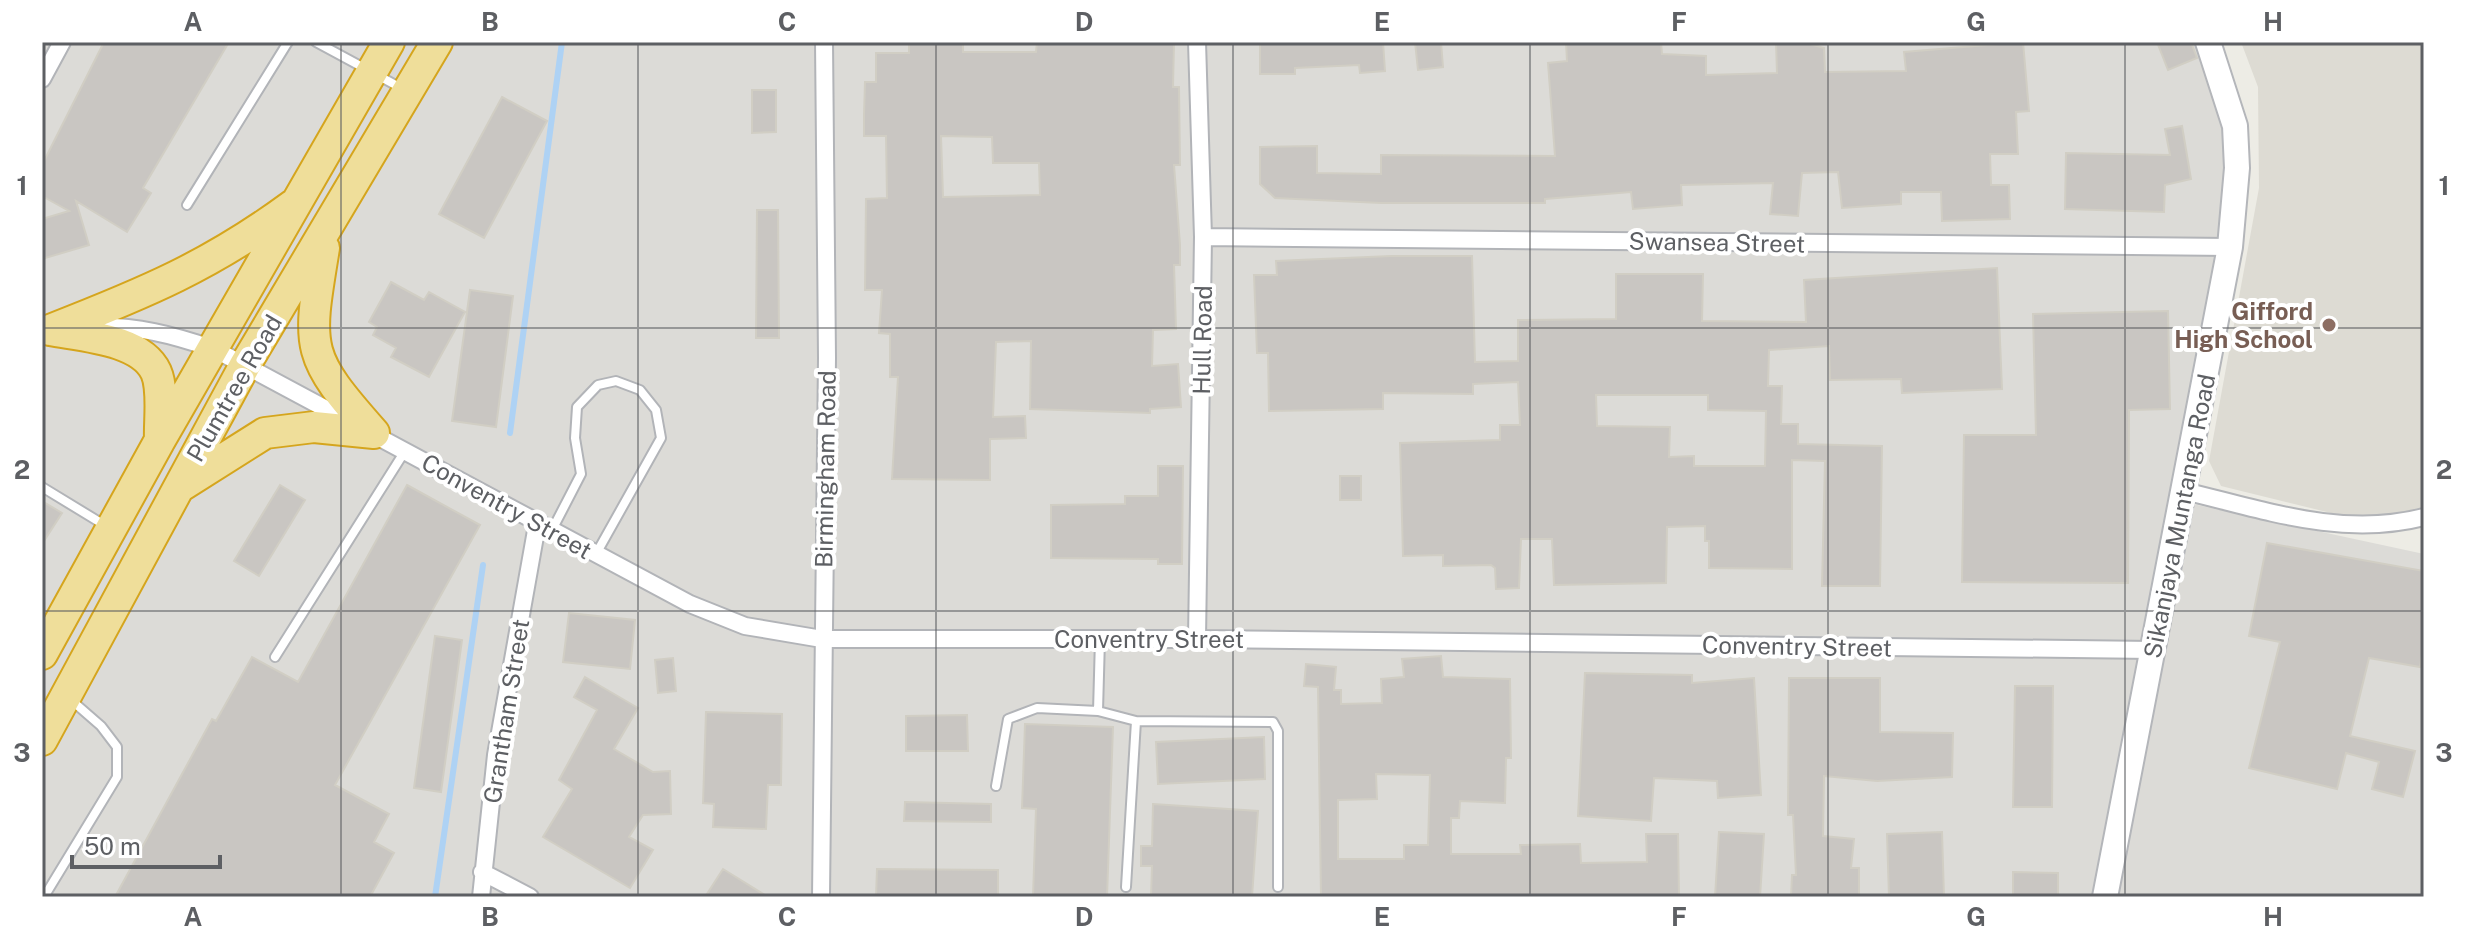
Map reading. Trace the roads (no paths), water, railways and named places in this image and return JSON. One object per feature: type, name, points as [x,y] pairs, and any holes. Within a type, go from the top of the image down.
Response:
[{"type":"highway","name":"Plumtree Road","points":[[42,654],[160,440],[302,199],[389,42]]},
{"type":"highway","name":"Plumtree Road","points":[[42,740],[174,491],[245,365],[328,231],[437,42]]},
{"type":"highway","points":[[46,330],[156,289],[203,266],[240,244],[302,199]]},
{"type":"highway","points":[[328,231],[312,317],[313,339],[328,381],[374,433]]},
{"type":"highway","points":[[46,330],[123,347],[146,358],[157,374],[160,440]]},
{"type":"highway","points":[[174,491],[265,433],[314,427],[374,433]]},
{"type":"street","points":[[42,79],[62,42]]},
{"type":"street","name":"Birmingham Road","points":[[821,897],[827,358],[824,42]]},
{"type":"street","name":"Hull Road","points":[[1197,42],[1203,237],[1197,639]]},
{"type":"street","name":"Sikanjaya Muntanga Road","points":[[2105,897],[2230,247],[2237,168],[2235,126],[2208,42]]},
{"type":"street","name":"Swansea Street","points":[[1203,237],[2230,247]]},
{"type":"street","name":"Conventry Street","points":[[46,330],[135,327],[169,333],[214,349],[690,604],[745,626],[822,639],[1197,639],[2153,650]]},
{"type":"street","points":[[2184,491],[2334,526],[2381,526],[2424,517]]},
{"type":"street","name":"Grantham Street","points":[[481,897],[496,755],[544,528]]},
{"type":"street","points":[[482,872],[530,897]]},
{"type":"lane","points":[[187,205],[288,42]]},
{"type":"lane","points":[[316,42],[371,75],[407,91]]},
{"type":"lane","points":[[544,528],[581,474],[575,438],[577,407],[598,385],[616,381],[640,390],[656,410],[661,438],[596,555]]},
{"type":"lane","points":[[275,657],[405,451]]},
{"type":"lane","points":[[42,487],[111,529]]},
{"type":"lane","points":[[1098,711],[1100,639]]},
{"type":"lane","points":[[44,897],[117,777],[117,747],[101,726],[66,696]]},
{"type":"lane","points":[[996,786],[1008,719],[1037,708],[1098,711],[1136,721],[1273,722],[1278,731],[1278,887]]},
{"type":"lane","points":[[1126,887],[1136,721]]},
{"type":"waterway","points":[[510,433],[562,42]]},
{"type":"waterway","points":[[435,897],[483,565]]},
{"type":"place","name":"Gifford High School","points":[[2329,325]]}]
